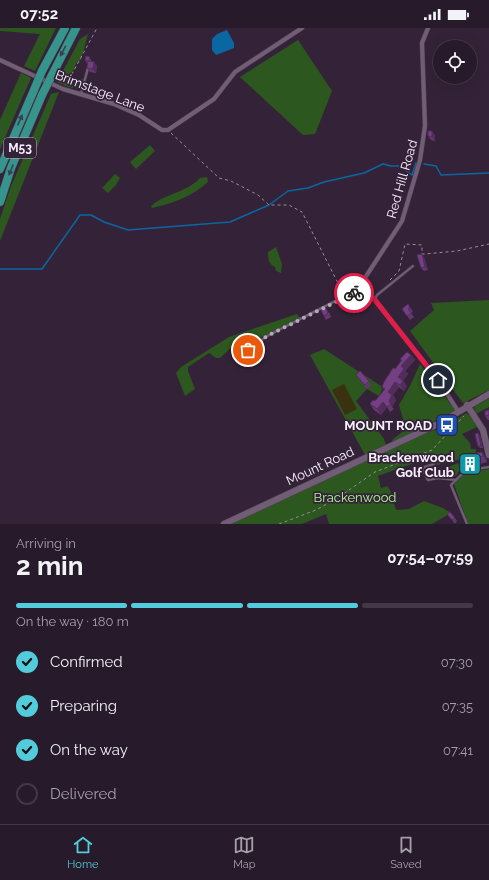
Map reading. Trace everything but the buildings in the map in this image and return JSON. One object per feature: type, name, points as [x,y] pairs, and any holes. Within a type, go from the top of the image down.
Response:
[{"type":"highway","name":"M53","points":[[0,169],[42,71],[66,28]]},
{"type":"highway","name":"M53","points":[[0,202],[11,168],[42,95],[76,28]]},
{"type":"main road","name":"Mount Road","points":[[224,524],[438,424],[489,394]]},
{"type":"main road","points":[[467,406],[483,430],[489,455]]},
{"type":"street","points":[[168,130],[214,99],[235,72],[302,28]]},
{"type":"street","name":"Red Hill Road","points":[[428,28],[422,43],[425,136],[420,160],[402,221],[361,281],[363,290],[375,300],[438,380],[458,411]]},
{"type":"street","name":"Brimstage Lane","points":[[0,60],[63,89],[114,104],[139,115],[162,130],[168,130]]},
{"type":"lane","points":[[81,94],[88,68]]},
{"type":"lane","points":[[375,300],[377,295],[413,266]]},
{"type":"lane","points":[[248,350],[267,336],[345,296],[353,294],[369,294]]},
{"type":"lane","points":[[434,464],[422,468],[428,480],[438,478],[456,480]]},
{"type":"lane","points":[[467,524],[451,485],[465,471],[489,467]]},
{"type":"path","points":[[63,89],[96,28]]},
{"type":"path","points":[[168,130],[219,178],[258,195],[268,204],[289,205],[302,212],[345,296]]},
{"type":"path","points":[[388,282],[399,271],[405,244],[422,245],[422,254],[425,254],[457,251],[489,244]]},
{"type":"path","points":[[279,524],[316,510],[336,499],[375,472],[432,450],[464,417],[467,406]]},
{"type":"green space","points":[[0,28],[56,28],[35,71],[24,66],[40,34],[0,31]]},
{"type":"green space","points":[[88,34],[81,60],[77,62],[70,78],[74,86],[83,78],[80,89],[68,87],[57,82],[80,39]]},
{"type":"green space","points":[[298,40],[332,91],[315,134],[303,135],[240,77]]},
{"type":"green space","points":[[21,73],[31,78],[0,149],[0,120]]},
{"type":"green space","points":[[59,92],[0,241],[0,219],[11,186],[51,94]]},
{"type":"green space","points":[[150,145],[155,151],[136,169],[130,162]]},
{"type":"green space","points":[[115,174],[120,178],[116,185],[108,193],[102,188]]},
{"type":"green space","points":[[207,177],[208,182],[189,196],[175,202],[152,208],[151,206],[163,198],[189,187],[200,178]]},
{"type":"green space","points":[[276,247],[282,264],[281,273],[276,271],[275,267],[271,265],[269,259],[268,252]]},
{"type":"green space","points":[[489,300],[489,390],[463,403],[410,331],[434,310],[431,303]]},
{"type":"green space","points":[[297,314],[300,318],[260,338],[252,344],[245,340],[235,344],[220,358],[216,358],[209,353],[188,367],[188,371],[195,389],[185,396],[176,373],[181,367],[229,337]]},
{"type":"green space","points":[[324,349],[381,386],[382,390],[379,396],[367,389],[356,401],[384,439],[386,446],[365,455],[310,355]]},
{"type":"green space","points":[[420,364],[455,410],[393,443],[392,440],[406,429],[399,405]]},
{"type":"green space","points":[[489,398],[489,407],[476,414],[474,407]]},
{"type":"green space","name":"Brackenwood","points":[[466,413],[473,418],[477,427],[462,434],[470,443],[471,449],[476,449],[476,454],[437,465],[434,456],[378,476],[381,488],[387,486],[390,490],[396,510],[409,509],[424,501],[443,508],[451,513],[432,524],[329,524],[326,514],[302,524],[231,524],[419,436],[446,426]]},
{"type":"green space","points":[[458,463],[460,469],[456,476],[447,477],[442,475],[441,470]]},
{"type":"green space","points":[[489,469],[489,524],[468,524],[454,484],[464,474]]},
{"type":"sand","points":[[344,384],[357,409],[345,415],[332,390]]},
{"type":"water","points":[[227,30],[234,43],[234,48],[216,55],[212,50],[212,39],[217,34]]},
{"type":"waterway","points":[[0,269],[42,269],[80,215],[91,215],[104,222],[128,230],[230,222],[269,205],[288,191],[308,188],[324,182],[364,173],[383,164],[400,166],[412,175],[416,163]]},
{"type":"waterway","points":[[424,164],[436,166],[441,175],[489,173]]},
{"type":"way so far","points":[[248,350],[267,336],[328,307],[345,296],[354,293]]},
{"type":"place","name":"MOUNT ROAD","points":[[447,425]]},
{"type":"place","name":"Brackenwood Golf Club","points":[[470,464]]},
{"type":"route","points":[[354,293],[369,294],[375,300],[438,380]]}]
